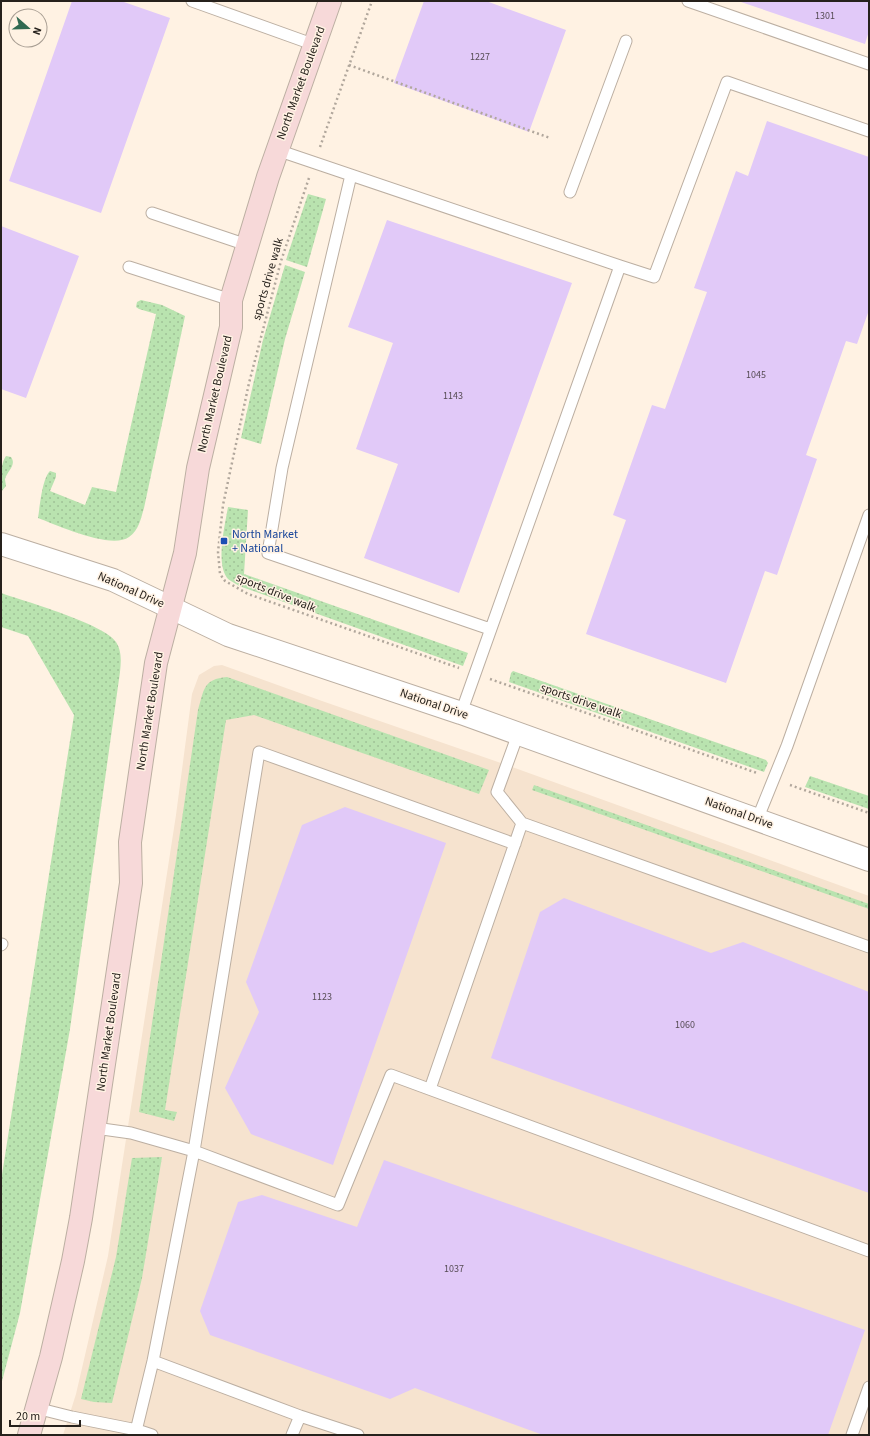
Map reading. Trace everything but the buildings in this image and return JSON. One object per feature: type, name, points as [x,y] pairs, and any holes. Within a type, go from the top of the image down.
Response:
[{"type":"main road","name":"North Market Boulevard","points":[[29,1435],[51,1357],[73,1261],[95,1128],[131,883],[130,842],[156,663],[185,553],[198,468],[231,327],[231,300],[277,150],[330,1]]},
{"type":"street","name":"National Drive","points":[[1,544],[113,580],[228,636],[461,713],[869,860]]},
{"type":"lane","points":[[192,1],[315,45]]},
{"type":"lane","points":[[688,1],[869,64]]},
{"type":"lane","points":[[570,192],[626,41]]},
{"type":"lane","points":[[277,150],[654,277],[727,82],[869,131]]},
{"type":"lane","points":[[351,175],[282,468],[268,552],[490,629]]},
{"type":"lane","points":[[152,214],[247,245]]},
{"type":"lane","points":[[129,266],[231,300]]},
{"type":"lane","points":[[461,713],[620,266]]},
{"type":"lane","points":[[757,820],[790,738],[869,515]]},
{"type":"lane","points":[[518,734],[497,792],[522,823],[869,947]]},
{"type":"lane","points":[[136,1432],[153,1361],[194,1151],[259,752],[515,844]]},
{"type":"lane","points":[[430,1089],[522,823]]},
{"type":"lane","points":[[95,1128],[131,1133],[194,1151],[338,1205],[391,1075],[869,1251]]},
{"type":"lane","points":[[153,1361],[300,1416],[358,1435]]},
{"type":"lane","points":[[852,1435],[869,1387]]},
{"type":"lane","points":[[36,1408],[152,1435]]},
{"type":"lane","points":[[292,1435],[300,1416]]},
{"type":"path","name":"sports drive walk","points":[[372,1],[314,163],[281,261],[249,382],[223,505],[218,552],[220,574],[224,581],[248,594],[869,813]]},
{"type":"path","points":[[349,65],[550,138]]},
{"type":"shaded area","points":[[222,665],[498,762],[869,896],[869,1435],[63,1435],[76,1394],[108,1256],[176,815],[192,694],[199,675],[214,666]]},
{"type":"green space","points":[[308,194],[326,199],[307,267],[286,260]]},
{"type":"green space","points":[[285,265],[305,272],[285,339],[261,444],[241,438],[263,340]]},
{"type":"green space","points":[[141,300],[162,305],[185,316],[144,508],[139,524],[129,537],[121,540],[97,539],[70,531],[38,518],[42,493],[45,480],[50,471],[56,473],[56,477],[50,491],[85,505],[92,487],[116,492],[156,314],[136,307],[137,302]]},
{"type":"green space","points":[[6,456],[11,457],[13,463],[5,479],[6,486],[1,492],[2,468]]},
{"type":"green space","points":[[228,507],[248,510],[244,574],[468,653],[463,666],[239,586],[228,579],[224,572],[221,554]]},
{"type":"green space","points":[[1,593],[45,607],[97,628],[109,635],[116,642],[121,660],[70,1029],[20,1313],[1,1385],[1,1181],[74,715],[28,636],[1,627]]},
{"type":"green space","points":[[513,671],[766,760],[768,763],[764,772],[509,682]]},
{"type":"green space","points":[[227,677],[489,770],[479,794],[254,715],[226,720],[165,1110],[177,1112],[174,1121],[139,1112],[198,710],[203,691],[209,683],[219,678]]},
{"type":"green space","points":[[810,776],[869,796],[869,809],[805,787]]},
{"type":"green space","points":[[534,785],[869,904],[869,909],[532,790]]},
{"type":"green space","points":[[162,1157],[142,1278],[112,1403],[94,1402],[81,1399],[116,1257],[132,1158]]},
{"type":"place","name":"North Market + National","points":[[224,541]]}]
